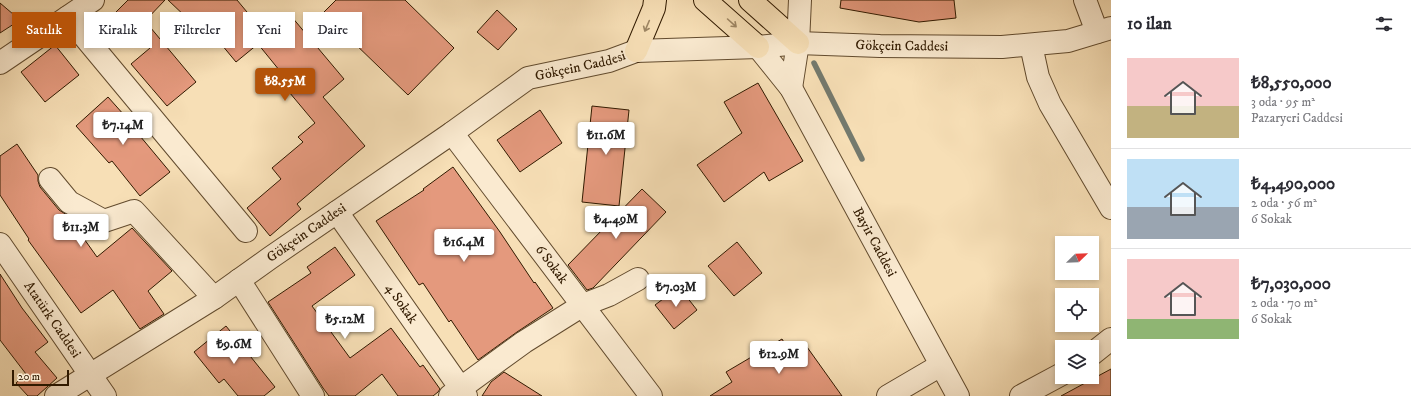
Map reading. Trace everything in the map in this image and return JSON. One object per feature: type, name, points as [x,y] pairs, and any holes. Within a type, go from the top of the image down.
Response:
[{"type":"main road","points":[[636,51],[654,8],[655,0]]},
{"type":"main road","points":[[705,0],[758,47]]},
{"type":"main road","points":[[750,0],[798,43]]},
{"type":"street","points":[[75,12],[93,0]]},
{"type":"street","points":[[791,88],[798,43],[800,0]]},
{"type":"street","points":[[1086,0],[1104,30]]},
{"type":"street","points":[[76,27],[246,231]]},
{"type":"street","name":"Gökçein Caddesi","points":[[56,396],[214,298],[452,133],[528,78],[609,61],[636,51],[758,47],[798,43],[902,47],[1002,47],[1068,41],[1104,30]]},
{"type":"street","points":[[1031,45],[1038,77],[1050,104],[1111,208]]},
{"type":"street","name":"Bayir Caddesi","points":[[758,47],[791,88],[958,396]]},
{"type":"street","points":[[0,63],[22,48]]},
{"type":"street","name":"6 Sokak","points":[[452,133],[651,396]]},
{"type":"street","points":[[50,179],[69,202],[104,221],[134,211],[214,298]]},
{"type":"street","name":"4 Sokak","points":[[337,212],[459,393]]},
{"type":"street","name":"Atatürk Caddesi","points":[[0,244],[105,396]]},
{"type":"street","points":[[459,393],[524,342],[583,306],[609,296],[638,279]]},
{"type":"street","points":[[239,280],[313,396]]},
{"type":"street","points":[[1099,348],[1111,339]]},
{"type":"street","points":[[888,396],[941,365]]},
{"type":"street","points":[[1021,396],[1055,378]]},
{"type":"building","points":[[128,0],[165,0],[152,14],[152,12],[116,12]]},
{"type":"building","points":[[168,0],[237,0],[247,12],[243,12],[243,48],[253,48],[236,62],[224,48],[235,48],[235,12],[181,12]]},
{"type":"building","points":[[336,0],[405,0],[454,48],[408,95],[359,48],[362,48],[362,12],[324,12]]},
{"type":"building","points":[[841,0],[954,0],[956,18],[919,22],[840,8]]},
{"type":"building","points":[[0,3],[12,13],[12,25],[0,33]]},
{"type":"building","points":[[497,10],[517,29],[498,50],[477,32]]},
{"type":"building","points":[[295,21],[303,30],[303,48],[318,48],[344,79],[323,97],[365,146],[297,204],[301,209],[270,236],[247,208],[281,179],[272,168],[303,142],[298,137],[315,123],[279,80],[284,76],[261,48],[295,48]]},
{"type":"building","points":[[152,29],[160,39],[160,48],[168,48],[196,82],[167,106],[131,64],[150,48],[152,48]]},
{"type":"building","points":[[51,48],[57,48],[79,75],[45,102],[21,72]]},
{"type":"building","points":[[758,83],[803,161],[769,181],[764,172],[724,202],[697,165],[742,133],[724,102]]},
{"type":"building","points":[[108,97],[141,134],[140,136],[170,172],[140,196],[112,161],[109,163],[76,126]]},
{"type":"building","points":[[592,106],[629,110],[619,206],[582,202]]},
{"type":"building","points":[[540,110],[562,143],[520,172],[497,140]]},
{"type":"building","points":[[17,144],[38,175],[40,187],[59,210],[67,215],[97,257],[132,228],[172,271],[148,291],[164,314],[140,329],[113,290],[81,313],[28,240],[29,239],[0,195],[0,156]]},
{"type":"building","points":[[453,167],[553,308],[478,360],[451,320],[449,322],[423,283],[419,285],[376,221],[424,190],[423,189]]},
{"type":"building","points":[[642,189],[666,212],[593,288],[587,290],[568,265]]},
{"type":"building","points":[[737,242],[762,273],[734,296],[708,266]]},
{"type":"building","points":[[335,247],[355,275],[312,306],[350,358],[391,328],[420,367],[423,365],[440,389],[433,396],[398,396],[382,374],[355,396],[329,396],[323,388],[268,302],[311,273],[307,267]]},
{"type":"building","points":[[0,274],[22,308],[48,342],[35,352],[57,378],[37,396],[28,396],[16,383],[26,374],[0,340]]},
{"type":"building","points":[[679,287],[697,310],[674,329],[655,305]]},
{"type":"building","points":[[226,326],[275,387],[264,396],[238,396],[224,379],[219,383],[194,352]]},
{"type":"building","points":[[782,339],[793,357],[807,347],[842,396],[710,396],[732,382],[726,372]]},
{"type":"building","points":[[1111,369],[1111,396],[1061,396],[1083,384],[1099,384],[1099,375]]},
{"type":"building","points":[[504,372],[542,396],[482,396],[491,382]]},
{"type":"waterway","points":[[814,63],[862,159]]}]
